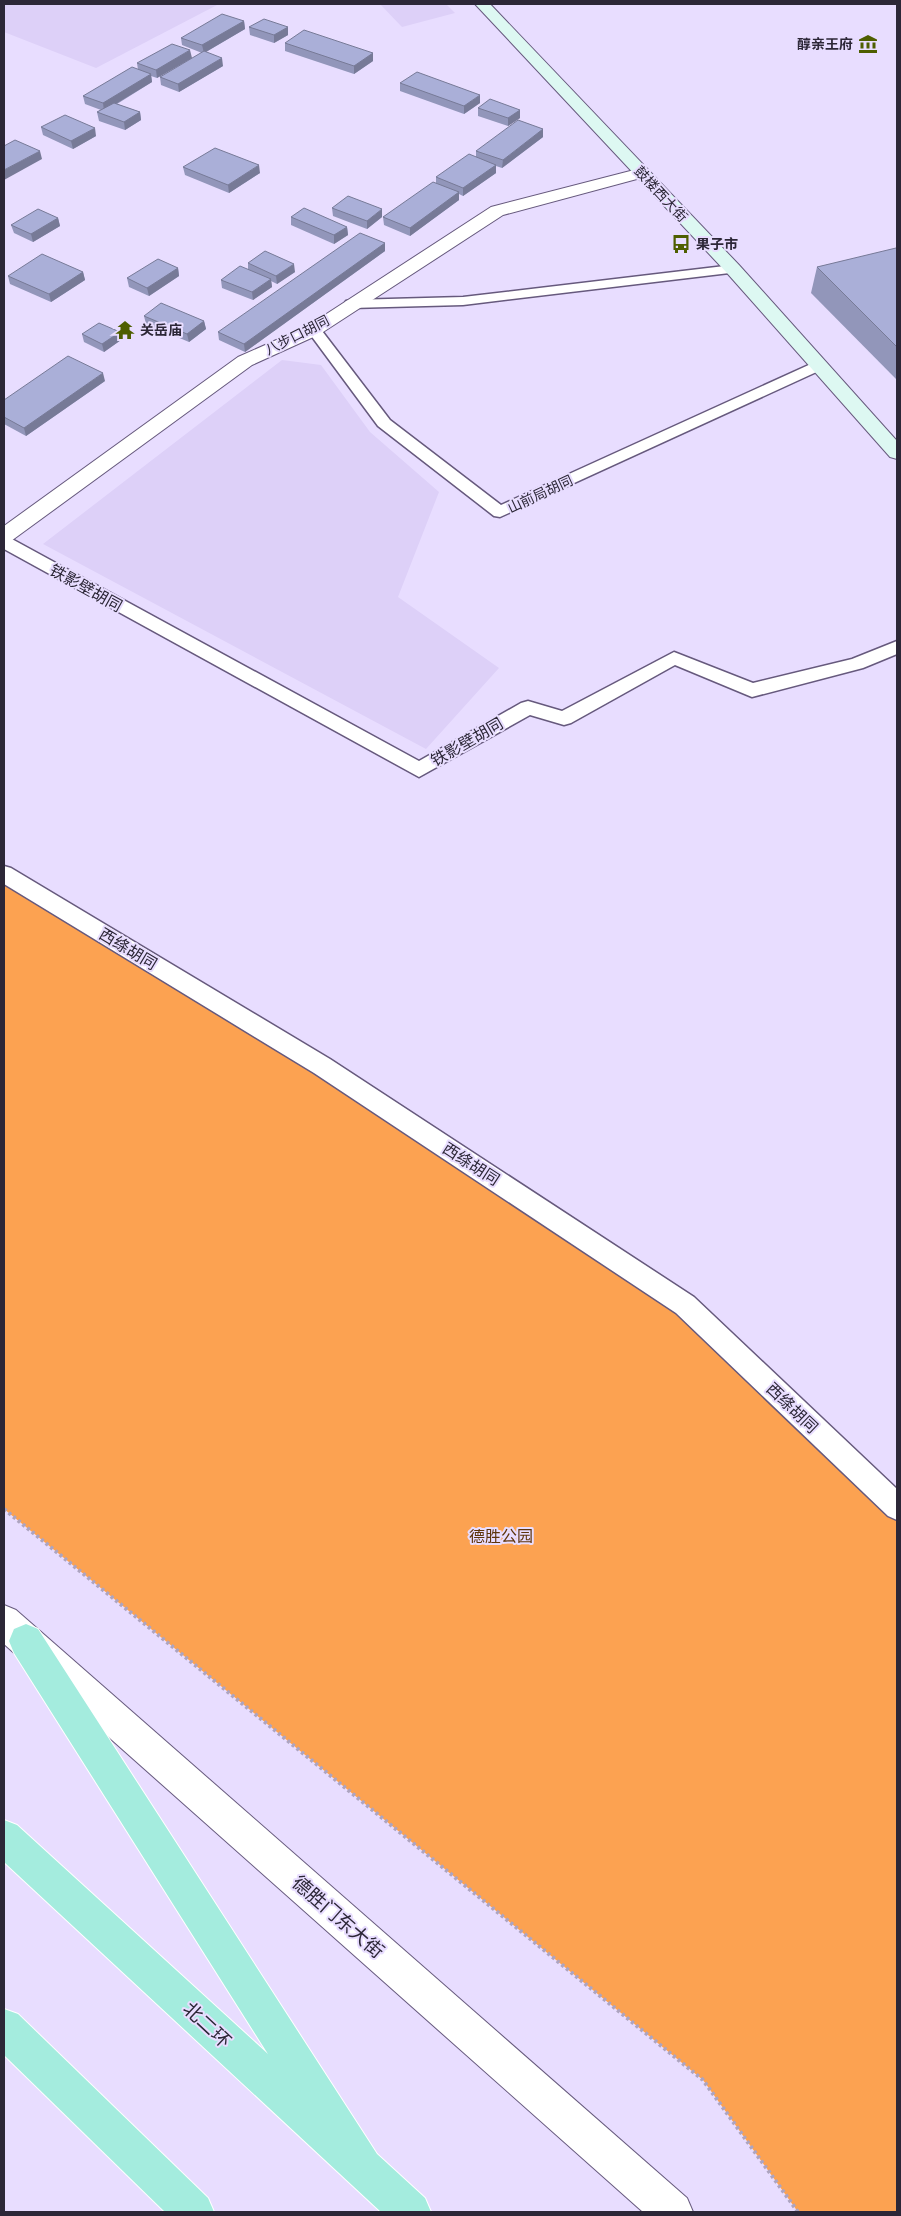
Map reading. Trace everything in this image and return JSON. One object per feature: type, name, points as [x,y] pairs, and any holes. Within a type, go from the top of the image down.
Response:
[{"type":"highway","points":[[15,1632],[363,2168]]},
{"type":"highway","name":"北二环","points":[[4,1838],[411,2212]]},
{"type":"highway","points":[[4,2028],[194,2212]]},
{"type":"main road","name":"鼓楼西大街","points":[[482,4],[733,270],[897,453]]},
{"type":"street","name":"八步口胡同","points":[[4,536],[245,361],[314,330],[351,304],[497,211],[642,173]]},
{"type":"street","name":"德胜门东大街","points":[[15,1632],[673,2212]]},
{"type":"lane","points":[[351,304],[463,301],[733,270]]},
{"type":"lane","name":"山前局胡同","points":[[314,330],[384,423],[500,512],[818,366]]},
{"type":"lane","name":"铁影壁胡同","points":[[4,542],[419,770],[528,708],[564,718],[674,658],[752,690],[857,664],[897,648]]},
{"type":"lane","name":"西绦胡同","points":[[4,874],[322,1066],[685,1306],[897,1507]]},
{"type":"path","points":[[4,1509],[703,2080],[798,2212]]},
{"type":"shaded area","points":[[4,4],[219,4],[96,68],[4,32]]},
{"type":"shaded area","points":[[380,4],[446,4],[455,13],[402,27]]},
{"type":"shaded area","points":[[282,360],[321,365],[370,432],[439,492],[398,597],[499,668],[426,749],[43,544]]},
{"type":"green space","name":"德胜公园","points":[[4,874],[322,1066],[685,1305],[897,1507],[897,2212],[798,2212],[703,2080],[4,1509]]},
{"type":"building","points":[[222,14],[244,21],[202,45],[181,38]]},
{"type":"building","points":[[264,19],[288,27],[274,35],[249,27]]},
{"type":"building","points":[[304,30],[373,53],[354,66],[285,43]]},
{"type":"building","points":[[172,44],[190,50],[156,70],[137,63]]},
{"type":"building","points":[[204,51],[222,58],[178,84],[160,77]]},
{"type":"building","points":[[132,67],[151,74],[103,103],[83,96]]},
{"type":"building","points":[[417,72],[480,95],[464,106],[400,83]]},
{"type":"building","points":[[490,99],[520,110],[508,118],[478,108]]},
{"type":"building","points":[[114,103],[140,112],[124,122],[97,112]]},
{"type":"building","points":[[65,115],[95,128],[71,141],[41,127]]},
{"type":"building","points":[[518,120],[543,129],[503,160],[476,151]]},
{"type":"building","points":[[15,140],[40,151],[4,170],[4,146]]},
{"type":"building","points":[[215,148],[259,165],[228,185],[183,167]]},
{"type":"building","points":[[469,154],[496,165],[463,188],[436,177]]},
{"type":"building","points":[[433,182],[459,192],[410,228],[383,217]]},
{"type":"building","points":[[348,196],[382,209],[367,221],[332,208]]},
{"type":"building","points":[[304,208],[347,227],[334,235],[291,217]]},
{"type":"building","points":[[38,209],[58,218],[31,234],[11,225]]},
{"type":"building","points":[[360,233],[385,243],[244,344],[218,332]]},
{"type":"building","points":[[897,249],[897,347],[817,267]]},
{"type":"building","points":[[265,251],[294,264],[276,276],[248,263]]},
{"type":"building","points":[[42,254],[83,272],[49,294],[8,276]]},
{"type":"building","points":[[158,259],[178,268],[147,288],[127,278]]},
{"type":"building","points":[[240,266],[271,279],[252,292],[221,280]]},
{"type":"building","points":[[161,303],[204,321],[187,334],[144,316]]},
{"type":"building","points":[[99,323],[120,332],[102,344],[82,334]]},
{"type":"building","points":[[68,356],[103,373],[24,428],[4,417],[4,400]]},
{"type":"place","name":"醇亲王府","points":[[868,44]]},
{"type":"place","name":"果子市","points":[[681,244]]},
{"type":"place","name":"关岳庙","points":[[125,330]]}]
